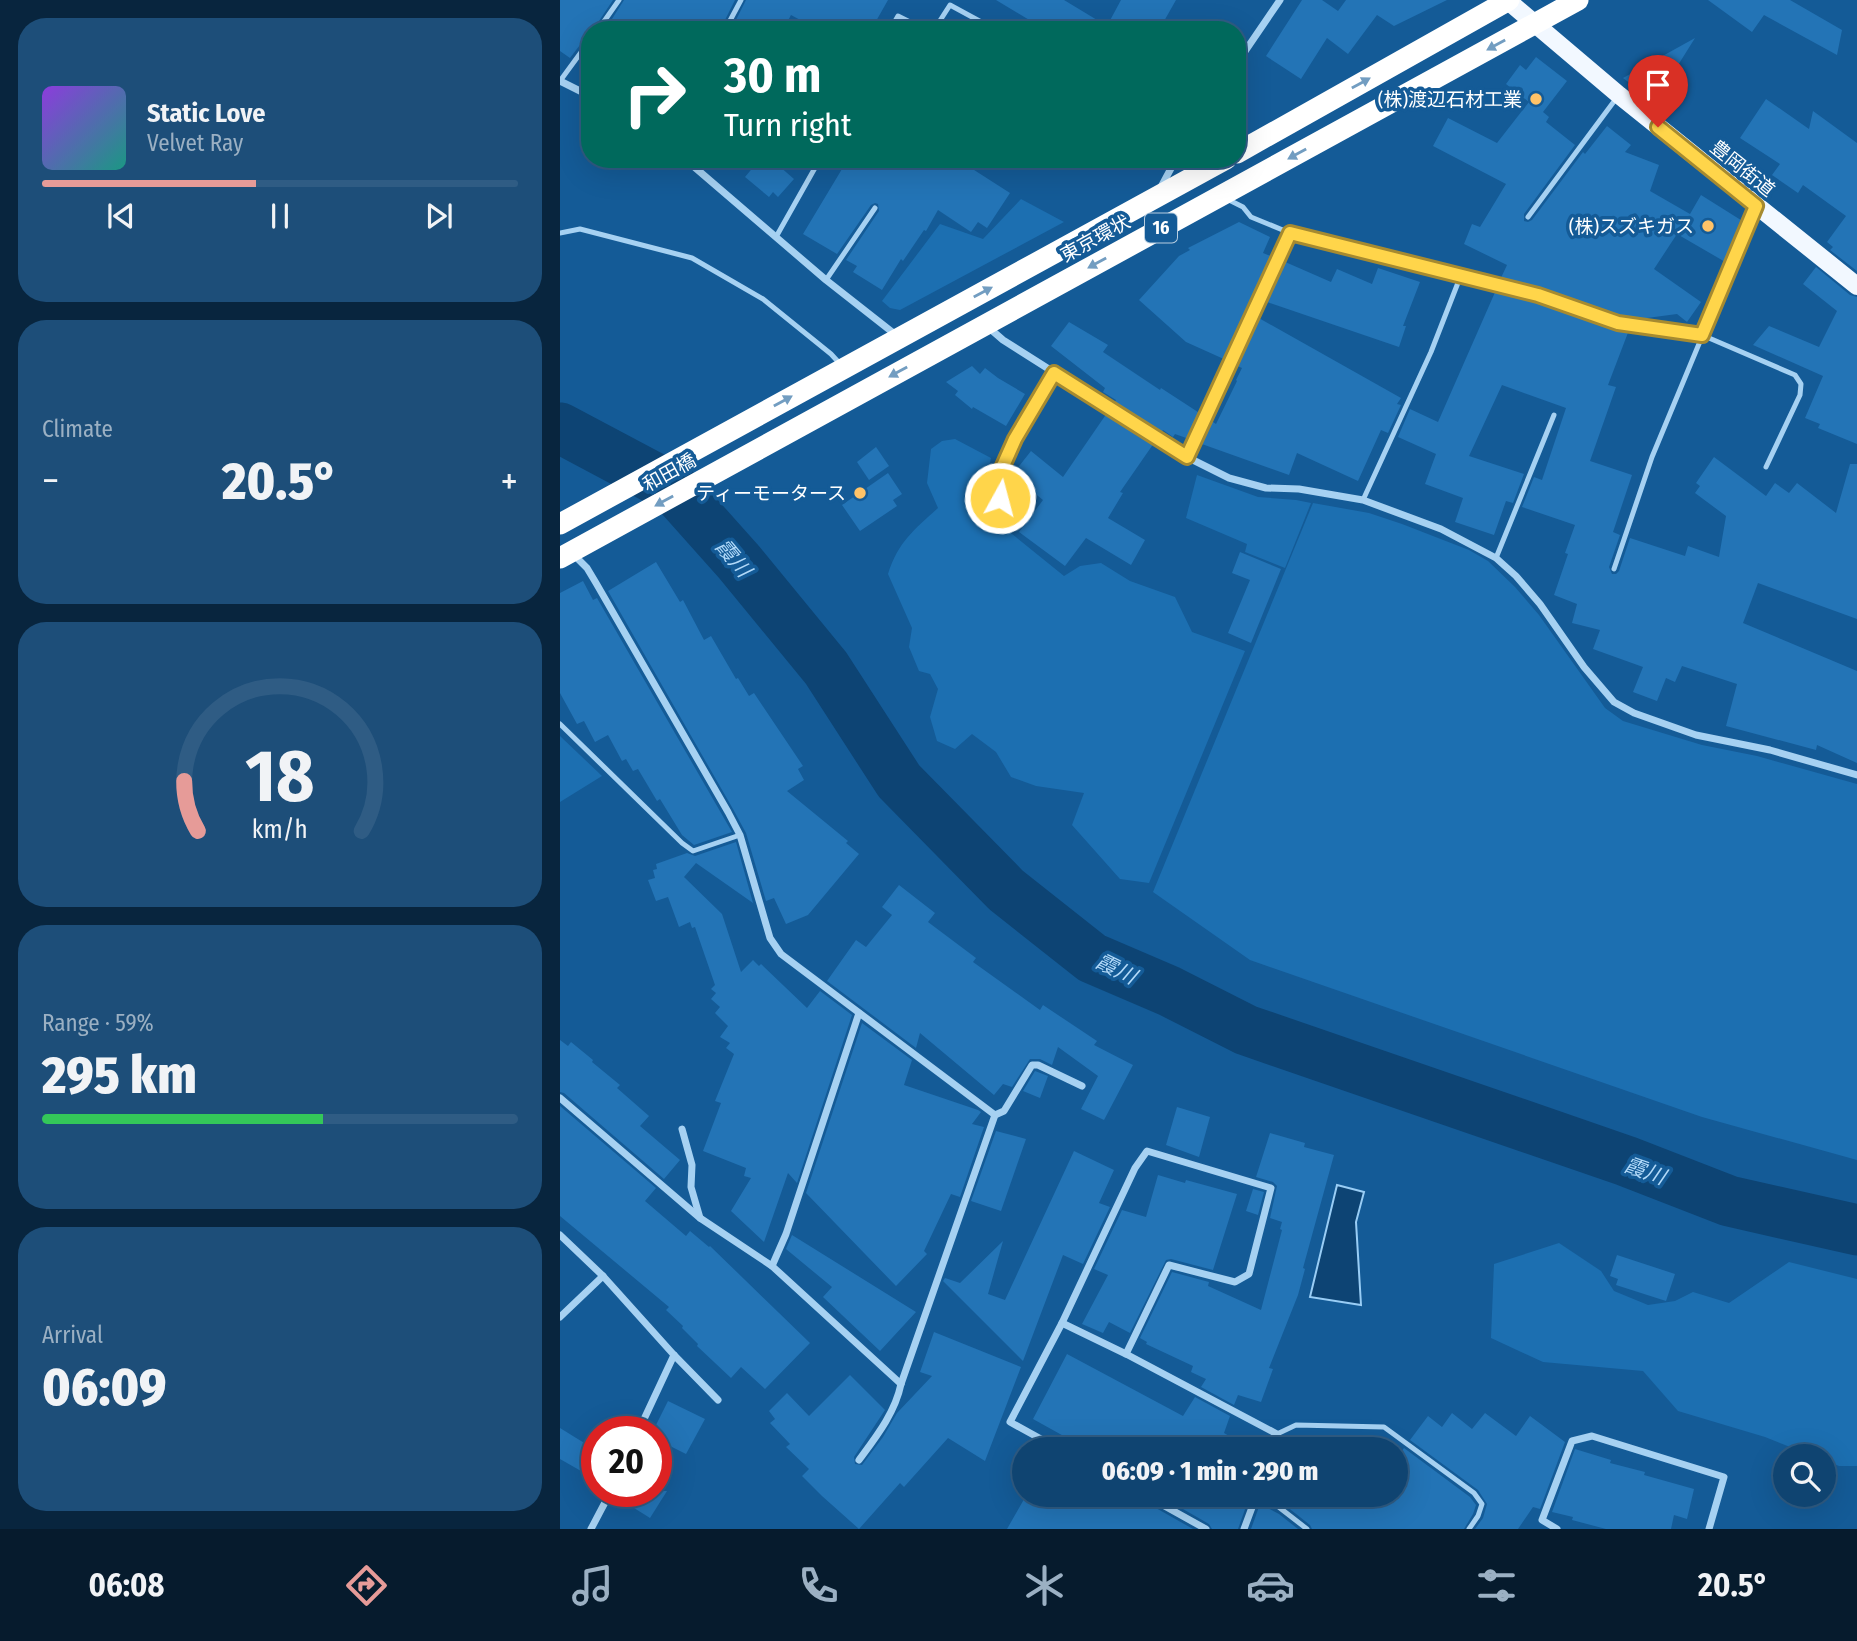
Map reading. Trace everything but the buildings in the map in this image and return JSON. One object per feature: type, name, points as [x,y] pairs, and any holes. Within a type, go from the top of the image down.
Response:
[{"type":"highway","points":[[1246,148],[1508,0]]},
{"type":"highway","name":"東京環状","points":[[745,456],[1578,0]]},
{"type":"highway","name":"東京環状","points":[[724,434],[1210,168]]},
{"type":"highway","name":"和田橋","points":[[560,524],[724,434]]},
{"type":"highway","name":"和田橋","points":[[566,555],[745,456]]},
{"type":"main road","name":"豊岡街道","points":[[1508,0],[1619,95],[1857,286]]},
{"type":"street","points":[[1246,49],[1280,0]]},
{"type":"street","points":[[560,81],[581,92]]},
{"type":"street","points":[[696,168],[826,280],[900,338]]},
{"type":"street","points":[[1154,200],[1171,168]]},
{"type":"street","points":[[985,325],[1003,340],[1187,457],[1229,478],[1266,488],[1299,489],[1363,500],[1441,528],[1496,558],[1540,604],[1584,667],[1614,702],[1634,713],[1696,735],[1770,750],[1857,775]]},
{"type":"street","points":[[566,555],[587,568],[740,835],[770,938],[781,954],[995,1115]]},
{"type":"street","points":[[772,1266],[786,1234],[859,1013]]},
{"type":"street","points":[[859,1460],[881,1430],[899,1395],[995,1115],[1004,1111],[1032,1065],[1038,1065],[1082,1086]]},
{"type":"street","points":[[560,1098],[700,1218],[772,1266],[901,1384]]},
{"type":"street","points":[[682,1129],[692,1165],[691,1187],[700,1218]]},
{"type":"street","points":[[1037,1437],[1010,1422],[1062,1323],[1135,1168],[1147,1151],[1271,1188],[1248,1275],[1235,1282],[1169,1265],[1125,1354]]},
{"type":"street","points":[[560,1235],[603,1276],[718,1400]]},
{"type":"street","points":[[560,1317],[603,1276]]},
{"type":"street","points":[[1062,1323],[1277,1434],[1276,1437]]},
{"type":"street","points":[[645,1416],[674,1355]]},
{"type":"street","points":[[1557,1529],[1542,1520],[1546,1509],[1572,1441],[1592,1436],[1724,1477],[1709,1529]]},
{"type":"street","points":[[591,1529],[603,1507]]},
{"type":"street","points":[[1166,1507],[1206,1529]]},
{"type":"street","points":[[1244,1529],[1254,1507]]},
{"type":"lane","points":[[604,21],[619,0]]},
{"type":"lane","points":[[730,21],[741,0]]},
{"type":"lane","points":[[940,21],[950,5],[979,21]]},
{"type":"lane","points":[[560,81],[581,52]]},
{"type":"lane","points":[[1528,217],[1619,95]]},
{"type":"lane","points":[[776,237],[815,168]]},
{"type":"lane","points":[[1221,196],[1243,207],[1251,216],[1290,233],[1538,295],[1618,323],[1702,335],[1795,375],[1801,384],[1800,395],[1766,467]]},
{"type":"lane","points":[[1614,569],[1652,457],[1756,206]]},
{"type":"lane","points":[[826,280],[875,208]]},
{"type":"lane","points":[[560,233],[580,229],[692,258],[764,299],[831,354],[844,368]]},
{"type":"lane","points":[[1187,457],[1290,233]]},
{"type":"lane","points":[[1363,500],[1431,352],[1461,275]]},
{"type":"lane","points":[[1000,498],[999,475],[1015,439],[1054,373]]},
{"type":"lane","points":[[1496,558],[1554,415]]},
{"type":"lane","points":[[560,724],[692,851],[740,835]]},
{"type":"lane","points":[[1277,1434],[1296,1425],[1384,1427],[1474,1493],[1482,1504],[1469,1529]]},
{"type":"lane","points":[[1277,1507],[1307,1529]]},
{"type":"shaded area","points":[[1021,199],[1064,222],[900,310],[890,308],[882,301],[940,224],[983,239]]},
{"type":"shaded area","points":[[955,439],[991,458],[985,486],[996,521],[1064,576],[1080,566],[1101,563],[1130,581],[1175,597],[1192,632],[1245,651],[1149,883],[1120,879],[1072,825],[1084,793],[1036,786],[1011,777],[996,752],[972,734],[955,749],[937,741],[930,717],[938,689],[930,674],[919,671],[909,647],[912,628],[888,574],[902,545],[938,508],[927,483],[931,449],[942,441]]},
{"type":"shaded area","points":[[1197,475],[1258,497],[1311,503],[1285,568],[1245,552],[1247,544],[1186,518]]},
{"type":"shaded area","points":[[1313,503],[1369,513],[1469,550],[1488,561],[1539,615],[1605,708],[1623,721],[1702,745],[1757,756],[1857,784],[1857,1160],[1702,1117],[1250,960],[1153,892]]},
{"type":"shaded area","points":[[560,736],[602,776],[560,802]]},
{"type":"shaded area","points":[[1337,1185],[1364,1192],[1356,1222],[1361,1305],[1310,1297]]},
{"type":"shaded area","points":[[1559,1243],[1601,1271],[1614,1291],[1648,1305],[1675,1301],[1693,1292],[1729,1303],[1789,1262],[1857,1279],[1857,1466],[1836,1465],[1836,1444],[1783,1444],[1678,1411],[1643,1371],[1543,1362],[1491,1338],[1494,1264]]},
{"type":"waterway","name":"霞川","points":[[560,428],[673,488],[739,562],[826,668],[899,781],[1006,890],[1092,958],[1169,991],[1246,1030],[1626,1161],[1729,1201],[1857,1230]]},
{"type":"place","name":"(株)渡辺石材工業","points":[[1536,99]]},
{"type":"place","name":"(株)スズキガス","points":[[1708,226]]},
{"type":"place","name":"ティーモータース","points":[[860,493]]},
{"type":"route","points":[[1000,498],[999,475],[1015,439],[1054,373],[1187,457],[1290,233],[1538,295],[1618,323],[1702,335],[1756,206],[1658,127]]}]
